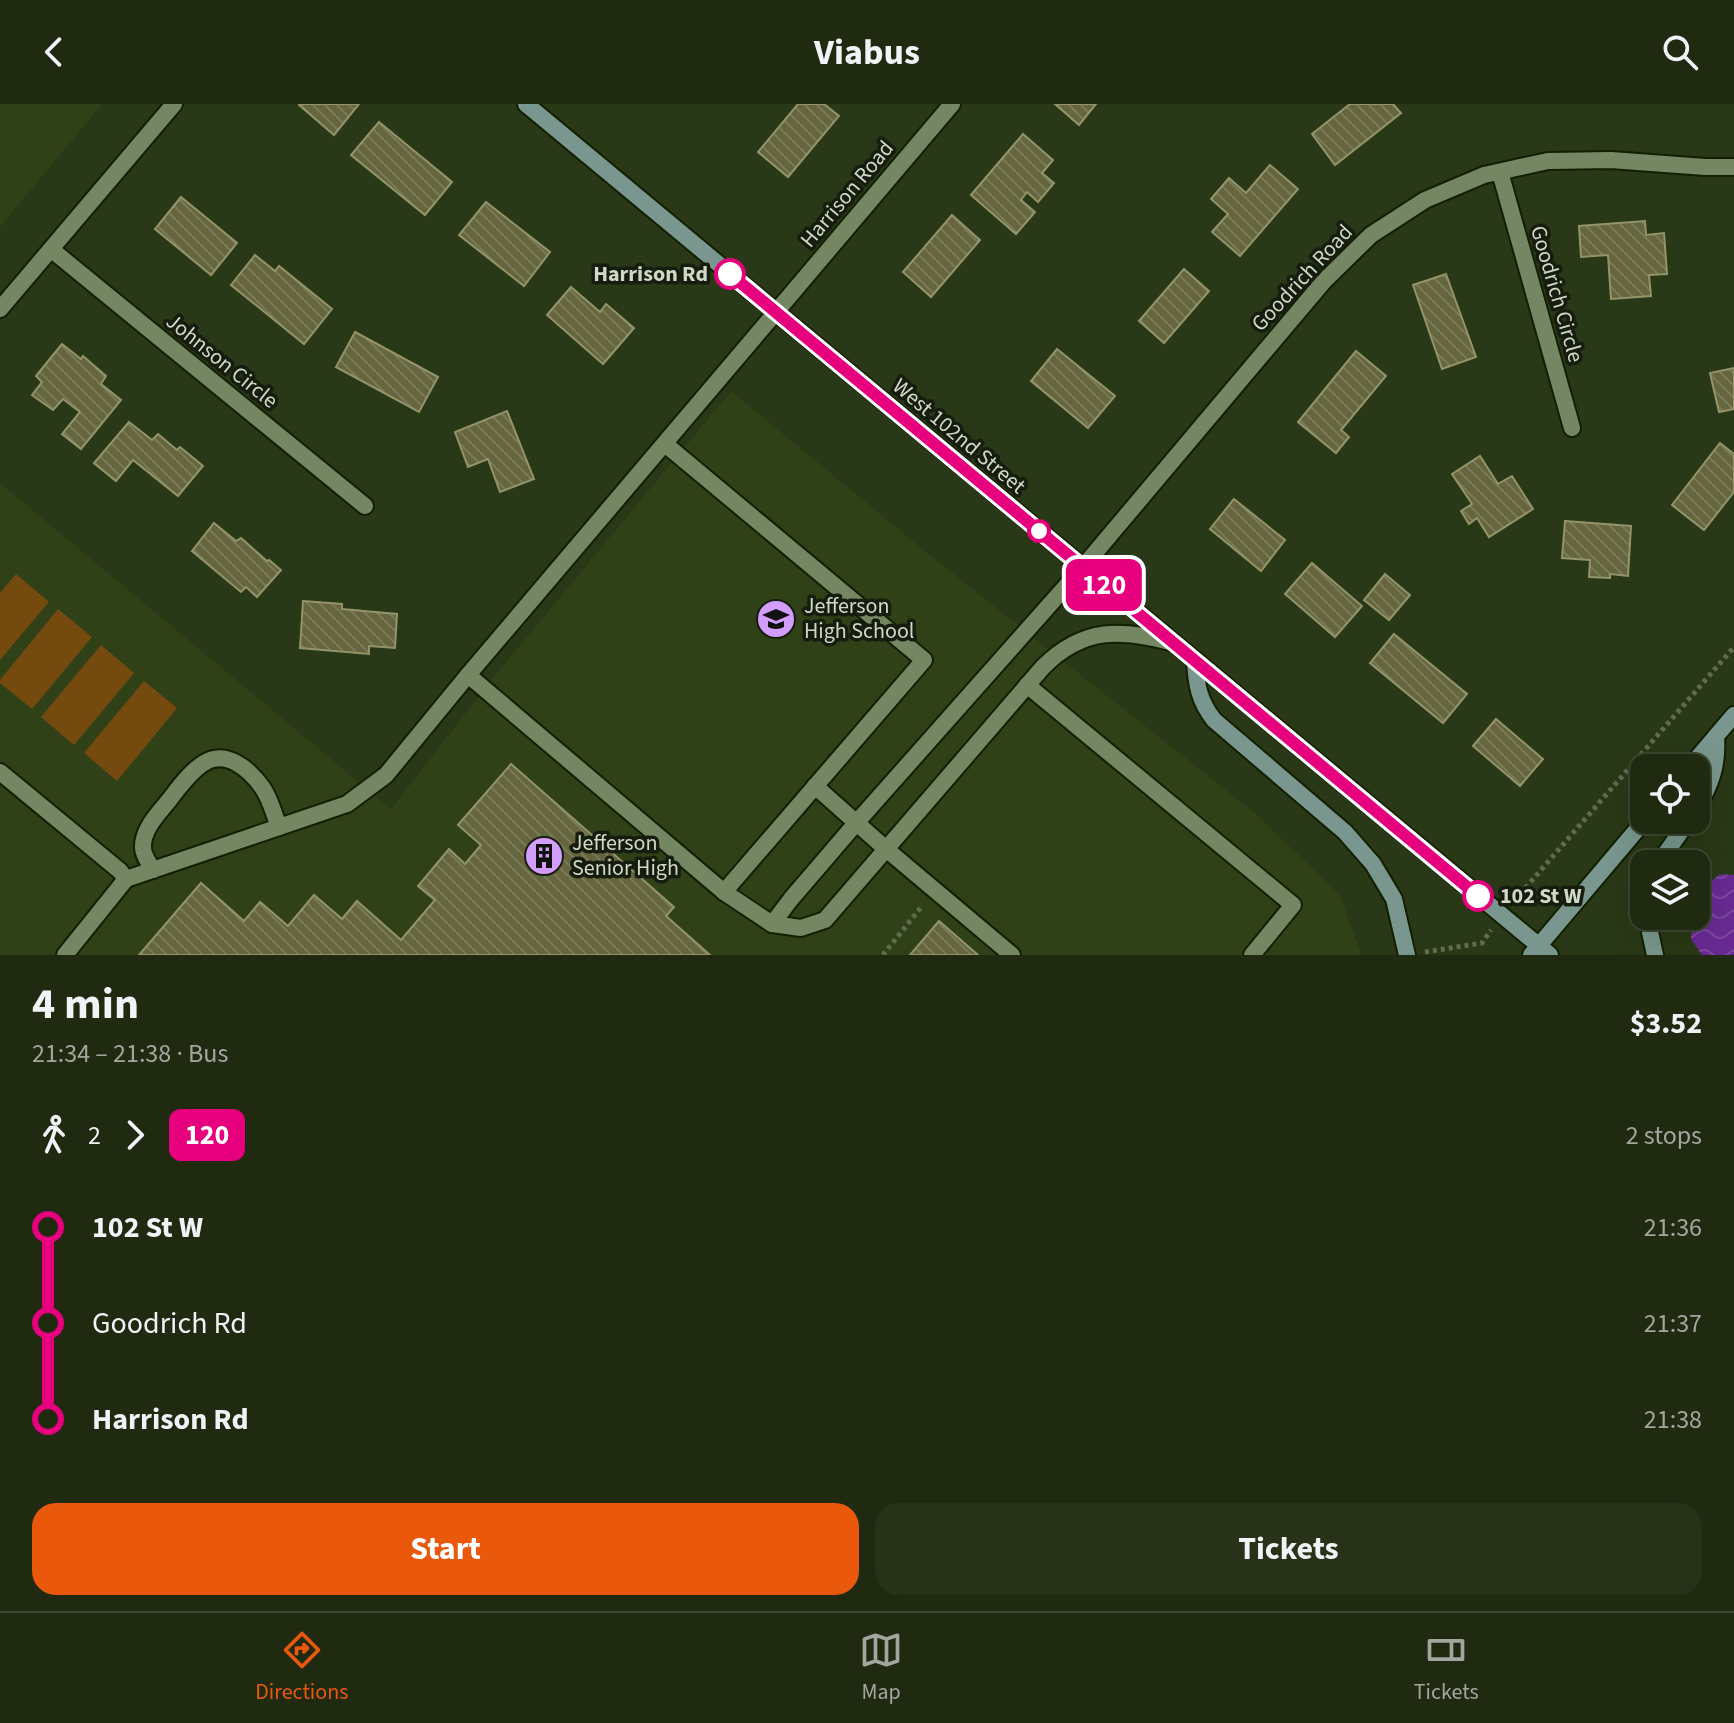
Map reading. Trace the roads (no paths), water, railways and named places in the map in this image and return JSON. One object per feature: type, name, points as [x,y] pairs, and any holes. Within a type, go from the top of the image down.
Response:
[{"type":"street","points":[[0,309],[174,104]]},
{"type":"street","name":"West 102nd Street","points":[[526,104],[1195,660],[1540,952]]},
{"type":"street","name":"Harrison Road","points":[[126,879],[347,804],[386,775],[952,104]]},
{"type":"street","name":"Goodrich Road","points":[[772,924],[857,822],[1083,567],[1324,281],[1371,235],[1425,200],[1484,175],[1548,161],[1611,160],[1734,167]]},
{"type":"street","name":"Goodrich Circle","points":[[1500,172],[1572,428]]},
{"type":"street","name":"Johnson Circle","points":[[52,250],[365,506]]},
{"type":"street","points":[[665,444],[924,660],[724,892]]},
{"type":"street","points":[[468,675],[724,892],[772,924],[801,928],[825,920],[1053,656],[1078,640],[1092,636],[1122,634],[1174,643]]},
{"type":"street","points":[[1195,660],[1198,693],[1214,720],[1345,832],[1373,864],[1394,899],[1414,954]]},
{"type":"street","points":[[1027,685],[1293,905],[1252,955]]},
{"type":"street","points":[[1701,754],[1734,715]]},
{"type":"street","points":[[1710,781],[1717,755],[1716,736]]},
{"type":"street","points":[[153,870],[143,850],[152,822],[191,775],[204,763],[217,758],[228,759],[240,766],[262,787],[279,827]]},
{"type":"street","points":[[0,772],[126,879],[65,955]]},
{"type":"street","points":[[815,786],[1012,955]]},
{"type":"street","points":[[1540,952],[1634,834]]},
{"type":"street","points":[[1650,930],[1655,955]]},
{"type":"water","points":[[1720,874],[1734,875],[1734,955],[1702,955],[1691,939],[1691,930],[1710,930],[1710,882]]},
{"type":"place","name":"Harrison Rd","points":[[730,274]]},
{"type":"place","name":"Jefferson High School","points":[[776,619]]},
{"type":"place","name":"Jefferson Senior High","points":[[544,856]]},
{"type":"place","name":"102 St W","points":[[1478,896]]}]
